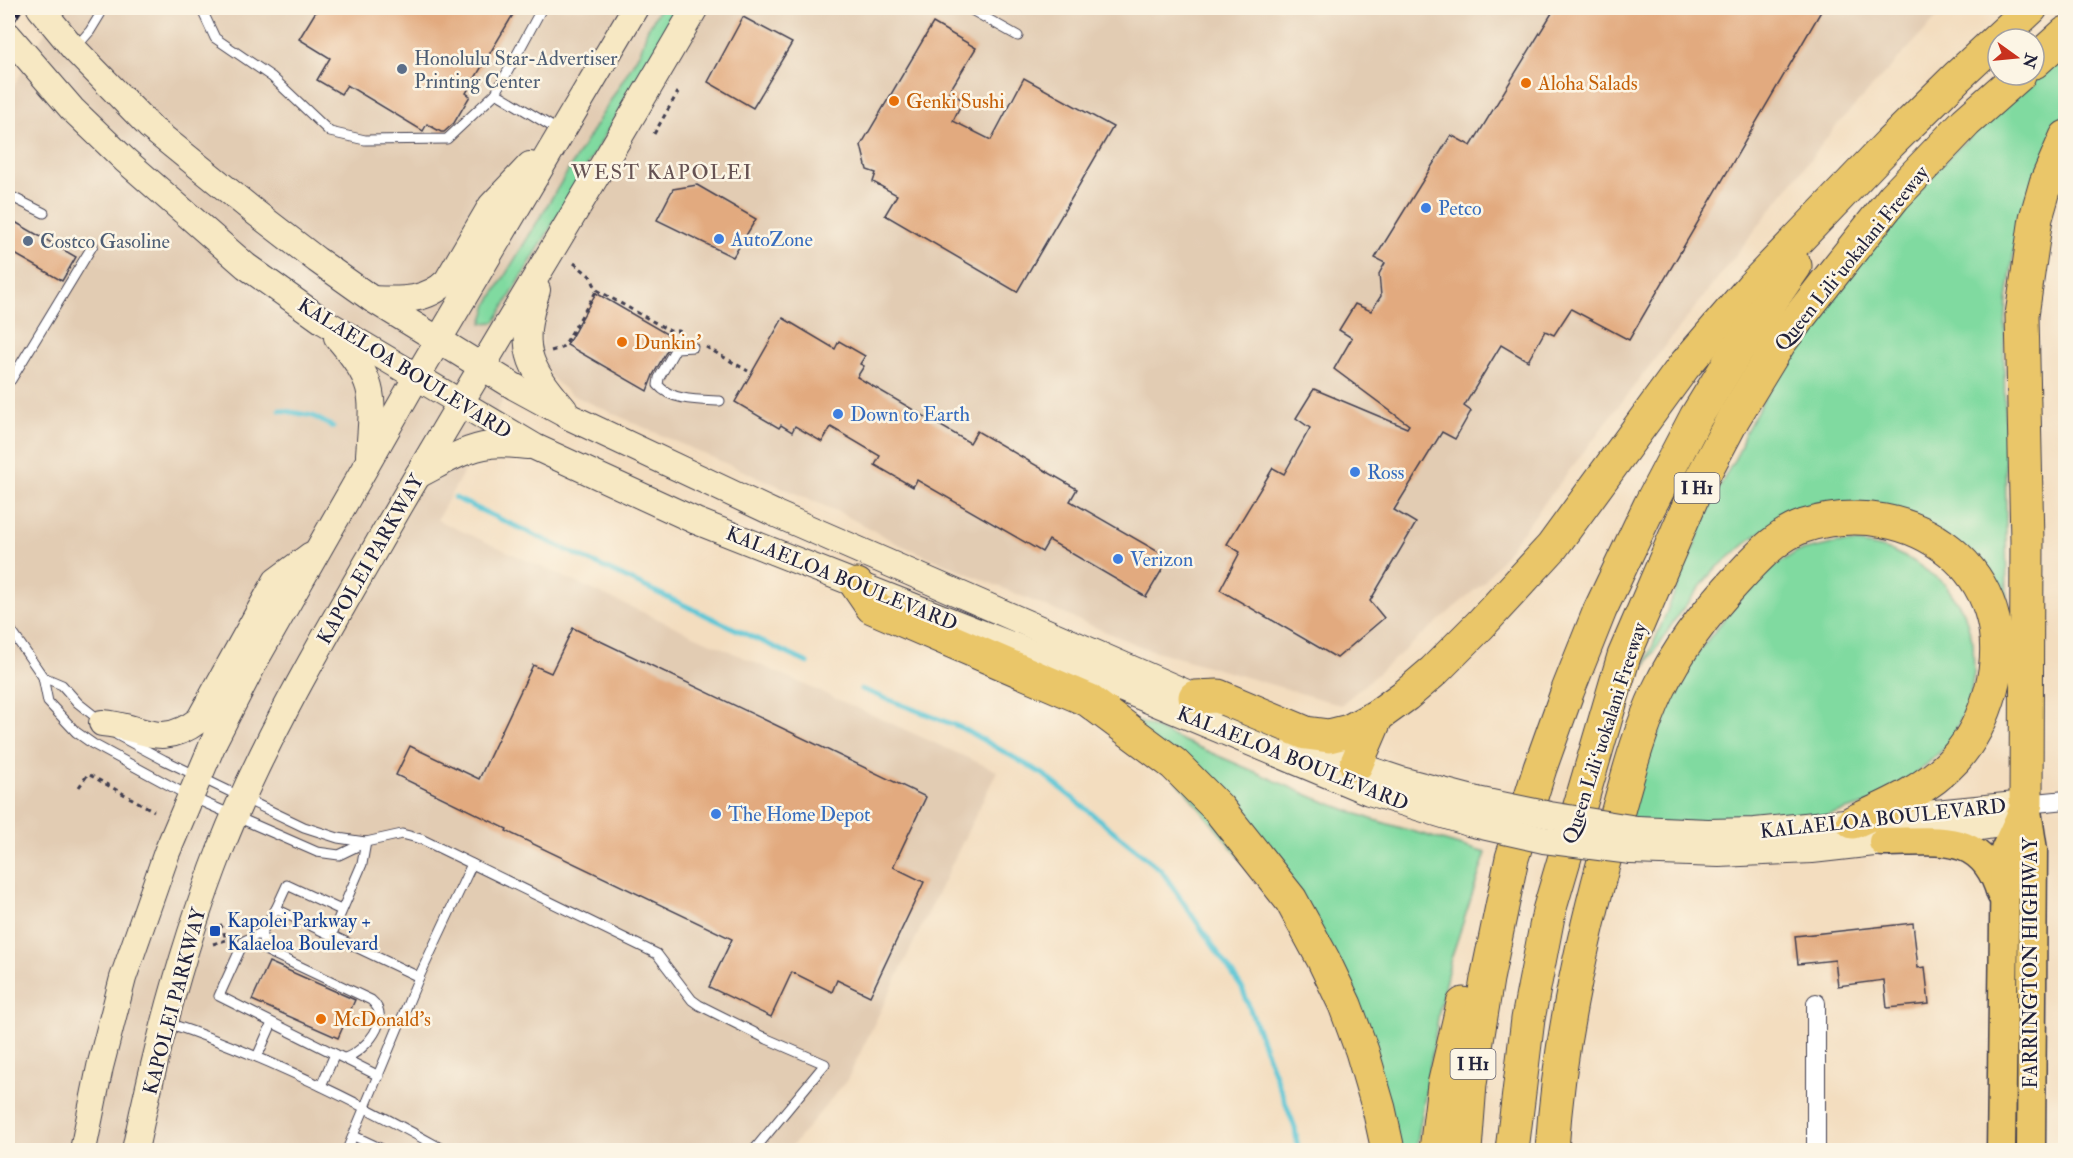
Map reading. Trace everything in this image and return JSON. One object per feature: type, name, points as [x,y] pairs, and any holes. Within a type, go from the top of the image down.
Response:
[{"type":"highway","points":[[1195,697],[1218,696],[1306,733],[1329,735],[1349,731],[1377,716],[1434,671],[1552,547],[1684,366],[1752,287],[1890,143],[2031,8]]},
{"type":"highway","points":[[2046,51],[2066,33]]},
{"type":"highway","name":"Queen Liliʻuokalani Freeway","points":[[1512,1150],[1528,1019],[1548,910],[1624,656],[1695,491],[1733,418],[1780,342],[1894,197],[1966,122],[2005,87]]},
{"type":"highway","points":[[2026,804],[2027,541],[2022,315],[2036,218],[2046,183],[2066,137]]},
{"type":"highway","name":"Queen Liliʻuokalani Freeway","points":[[1465,1150],[1472,1072],[1487,979],[1512,858],[1540,768],[1600,610],[1650,505],[1696,417],[1739,347],[1784,282],[1890,143]]},
{"type":"highway","points":[[1552,1150],[1553,1124],[1572,998],[1597,883],[1637,744],[1658,690],[1721,596],[1769,545],[1801,527],[1840,518],[1870,519],[1897,524],[1920,532],[1940,543],[1960,560],[1981,585],[1992,611],[1998,643],[1994,676],[1984,713],[1971,738],[1957,757],[1944,771],[1924,786],[1892,805],[1853,822]]},
{"type":"highway","points":[[857,585],[872,607],[1088,700],[1174,764],[1218,808],[1291,900],[1346,1005],[1379,1109],[1388,1150]]},
{"type":"highway","points":[[1356,765],[1377,716]]},
{"type":"highway","points":[[1436,1150],[1444,1085],[1484,919],[1512,858]]},
{"type":"main road","name":"KALAELOA BOULEVARD","points":[[40,8],[74,49],[150,127],[316,260],[372,299],[514,387],[572,418],[776,514],[1195,697],[1356,765],[1401,780],[1473,812]]},
{"type":"main road","points":[[83,1150],[100,1067],[123,978],[144,913],[215,739],[250,669],[416,378],[635,8]]},
{"type":"main road","name":"KAPOLEI PARKWAY","points":[[135,1150],[165,1022],[202,898],[238,808],[312,659],[418,474],[695,8]]},
{"type":"main road","name":"KALAELOA BOULEVARD","points":[[8,35],[72,110],[124,160],[246,266],[323,321],[535,447],[696,521],[1108,683],[1369,792],[1473,812],[1550,815],[1634,840],[1719,854],[1812,850],[2001,824],[2026,804]]},
{"type":"main road","points":[[372,299],[414,298],[439,289],[447,281],[491,206],[561,132]]},
{"type":"main road","points":[[548,257],[531,309],[528,334],[529,357],[538,377],[572,418]]},
{"type":"main road","points":[[323,321],[356,359],[366,376],[372,405],[368,464]]},
{"type":"main road","points":[[418,474],[487,445],[535,447]]},
{"type":"main road","points":[[102,723],[120,724],[159,736],[185,730],[199,720],[276,581],[318,549]]},
{"type":"main road","name":"KALAELOA BOULEVARD","points":[[1634,840],[1708,832],[1755,831],[1853,822],[1987,806],[2026,804]]},
{"type":"main road","name":"FARRINGTON HIGHWAY","points":[[2001,1150],[2005,850],[2026,804]]},
{"type":"main road","name":"FARRINGTON HIGHWAY","points":[[2026,804],[2033,850],[2031,1150]]},
{"type":"main road","points":[[1883,842],[1950,842],[1966,847],[1984,858],[1995,875],[2003,904]]},
{"type":"street","points":[[2026,804],[2066,800]]},
{"type":"street","points":[[1816,1003],[1816,1150]]},
{"type":"lane","points":[[74,49],[90,31],[104,8]]},
{"type":"lane","points":[[201,8],[215,38],[272,77],[330,132],[365,140],[447,139],[496,93],[542,8]]},
{"type":"lane","points":[[968,8],[1018,36]]},
{"type":"lane","points":[[496,93],[561,132]]},
{"type":"lane","points":[[8,195],[44,213]]},
{"type":"lane","points":[[11,380],[93,245]]},
{"type":"lane","points":[[693,347],[676,348],[658,378],[658,385],[663,391],[680,397],[720,401]]},
{"type":"lane","points":[[8,626],[43,678],[48,702],[76,732],[113,756],[194,786],[317,852],[339,855],[366,842],[402,834],[421,839],[657,954],[692,1000],[767,1039],[825,1064],[753,1150]]},
{"type":"lane","points":[[43,678],[62,685],[78,703],[102,723],[194,786],[238,808],[338,838],[366,842]]},
{"type":"lane","points":[[331,936],[362,864],[366,842]]},
{"type":"lane","points":[[347,1150],[419,977],[472,864]]},
{"type":"lane","points":[[341,910],[287,885],[261,933],[244,941],[219,996],[379,1076]]},
{"type":"lane","points":[[276,909],[419,977]]},
{"type":"lane","points":[[261,933],[267,951],[371,1000],[377,1006],[380,1013],[379,1019],[371,1038],[363,1049],[345,1058]]},
{"type":"lane","points":[[165,1022],[257,1057],[321,1086],[444,1150]]},
{"type":"lane","points":[[257,1057],[272,1023]]},
{"type":"lane","points":[[321,1086],[335,1054]]},
{"type":"lane","points":[[354,1136],[384,1150]]},
{"type":"path","points":[[654,134],[678,92]]},
{"type":"path","points":[[574,263],[590,276],[597,290],[670,331],[679,331],[688,336]]},
{"type":"path","points":[[541,354],[565,345],[597,290]]},
{"type":"path","points":[[705,347],[748,371]]},
{"type":"path","points":[[79,787],[88,774],[154,811]]},
{"type":"path","points":[[220,924],[226,940]]},
{"type":"shaded area","points":[[59,8],[1946,8],[1836,126],[1484,582],[1341,705],[1142,647],[898,544],[841,513],[570,394],[550,376],[541,355],[543,327],[437,520],[997,771],[847,1080],[789,1150],[8,1150],[8,96]]},
{"type":"green space","points":[[660,8],[680,8],[495,322],[482,323],[489,302],[641,50],[647,30]]},
{"type":"green space","points":[[2065,50],[2065,112],[2021,223],[2015,244],[2007,300],[2004,347],[2007,608],[1960,549],[1789,517],[1757,534],[1712,572],[1678,615],[1643,669],[1715,495],[1740,449],[1744,435],[1783,364],[1845,278],[1952,153],[2024,87],[2046,87],[2046,67]]},
{"type":"green space","points":[[1838,543],[1874,546],[1913,561],[1945,584],[1964,612],[1973,642],[1974,673],[1969,702],[1949,744],[1889,798],[1814,819],[1626,824],[1635,790],[1682,673],[1754,580],[1796,552]]},
{"type":"green space","points":[[1122,714],[1315,798],[1371,819],[1486,853],[1450,962],[1440,1006],[1416,1150],[1391,1150],[1339,979]]},
{"type":"building","name":"Honolulu Star-Advertiser Printing Center","points":[[318,8],[517,8],[466,93],[470,96],[454,123],[441,132],[427,124],[423,131],[347,85],[341,94],[317,80],[330,58],[299,39]]},
{"type":"building","points":[[1555,8],[1823,8],[1629,340],[1571,309],[1554,335],[1545,331],[1528,361],[1501,345],[1464,406],[1471,411],[1455,439],[1442,432],[1394,510],[1416,523],[1370,601],[1384,618],[1337,658],[1220,590],[1240,552],[1227,544],[1273,468],[1284,474],[1310,428],[1296,418],[1314,389],[1407,428],[1409,425],[1334,369],[1352,338],[1339,330],[1355,304],[1371,311],[1381,296],[1379,274],[1385,263],[1375,258],[1451,135],[1471,146]]},
{"type":"building","points":[[743,17],[792,43],[753,108],[708,82]]},
{"type":"building","points":[[933,23],[976,48],[949,92],[963,100],[953,121],[991,140],[1024,78],[1113,127],[1017,292],[885,215],[897,195],[873,182],[876,173],[867,170],[861,145]]},
{"type":"building","name":"AutoZone","points":[[697,185],[756,219],[733,257],[657,220],[673,189]]},
{"type":"building","name":"Costco Gasoline","points":[[8,218],[76,257],[62,281],[8,250]]},
{"type":"building","name":"Dunkin'","points":[[596,293],[677,340],[670,345],[647,391],[567,345]]},
{"type":"building","points":[[783,318],[835,349],[839,341],[865,356],[860,364],[864,366],[857,377],[970,443],[977,431],[1077,489],[1070,501],[1169,558],[1146,597],[1049,540],[1042,552],[917,480],[913,487],[875,465],[880,456],[831,427],[822,442],[795,426],[792,432],[781,425],[779,428],[735,402]]},
{"type":"building","name":"The Home Depot","points":[[573,628],[926,797],[893,867],[924,882],[870,996],[837,980],[832,992],[792,972],[771,1017],[709,987],[732,939],[506,831],[507,829],[396,775],[410,746],[479,779],[533,665],[551,673]]},
{"type":"building","points":[[1913,923],[1918,968],[1925,967],[1929,1004],[1887,1008],[1884,980],[1838,986],[1835,960],[1798,964],[1795,936]]},
{"type":"building","name":"McDonald's","points":[[269,962],[355,1000],[338,1038],[252,1000]]},
{"type":"waterway","points":[[280,410],[313,416],[333,427]]},
{"type":"waterway","points":[[455,498],[808,663]]},
{"type":"waterway","points":[[861,689],[962,728],[1043,774],[1161,870],[1242,988],[1295,1128],[1298,1150]]},
{"type":"railway","points":[[8,27],[20,8]]},
{"type":"place","name":"Honolulu Star-Advertiser Printing Center","points":[[402,69]]},
{"type":"place","name":"Aloha Salads","points":[[1526,83]]},
{"type":"place","name":"Genki Sushi","points":[[894,101]]},
{"type":"place","name":"Petco","points":[[1426,208]]},
{"type":"place","name":"AutoZone","points":[[719,239]]},
{"type":"place","name":"Costco Gasoline","points":[[28,241]]},
{"type":"place","name":"Dunkin'","points":[[622,342]]},
{"type":"place","name":"Down to Earth","points":[[838,414]]},
{"type":"place","name":"Ross","points":[[1355,472]]},
{"type":"place","name":"Verizon","points":[[1118,559]]},
{"type":"place","name":"The Home Depot","points":[[716,814]]},
{"type":"place","name":"Kapolei Parkway + Kalaeloa Boulevard","points":[[215,931]]},
{"type":"place","name":"McDonald's","points":[[321,1019]]},
{"type":"district","name":"WEST KAPOLEI","points":[[662,172]]}]
